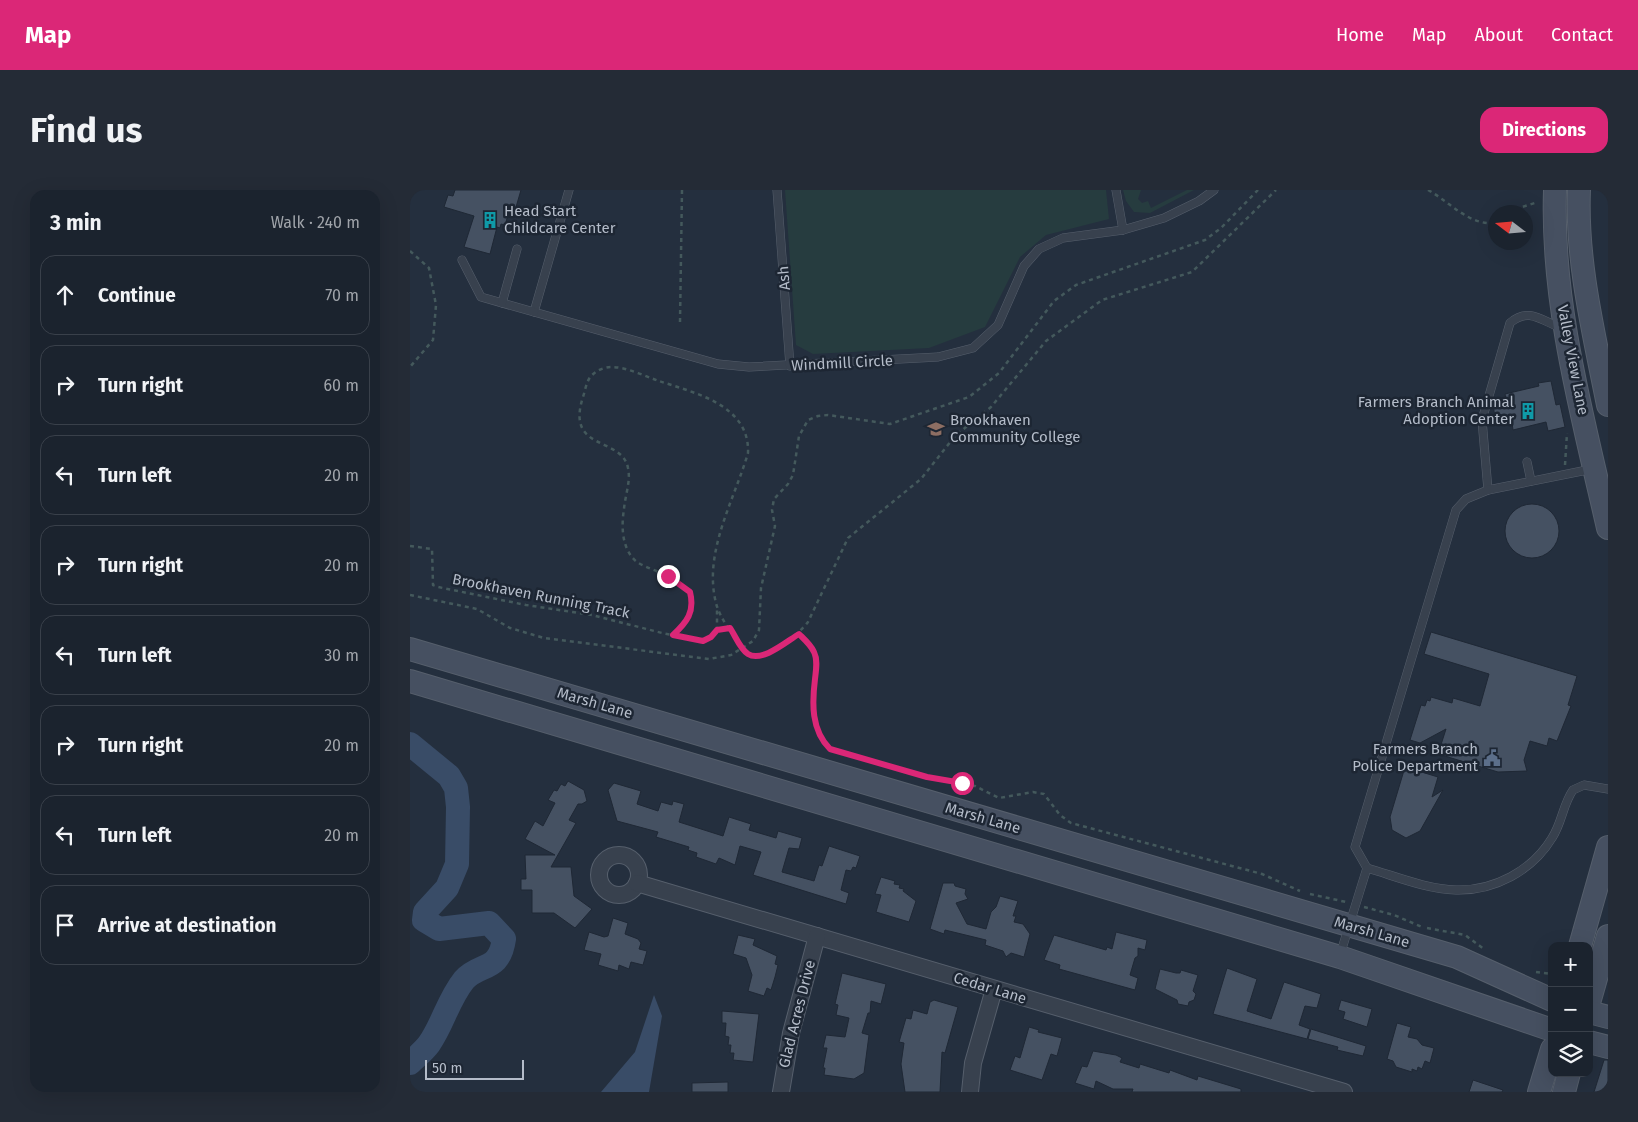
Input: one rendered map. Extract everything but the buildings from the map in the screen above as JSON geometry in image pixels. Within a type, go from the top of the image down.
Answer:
[{"type":"main road","name":"Valley View Lane","points":[[1579,190],[1583,266],[1588,307],[1608,405]]},
{"type":"main road","name":"Valley View Lane","points":[[1548,196],[1554,219],[1557,267],[1566,330],[1601,468],[1608,528]]},
{"type":"main road","name":"Marsh Lane","points":[[410,649],[1352,915],[1458,957],[1548,998]]},
{"type":"main road","name":"Marsh Lane","points":[[410,681],[1340,957],[1548,1029]]},
{"type":"main road","points":[[1581,942],[1608,847]]},
{"type":"main road","points":[[1593,989],[1608,936]]},
{"type":"main road","points":[[1593,1013],[1608,1017]]},
{"type":"main road","points":[[1593,1043],[1608,1047]]},
{"type":"main road","points":[[1539,1092],[1548,1062]]},
{"type":"main road","points":[[1564,1092],[1568,1077]]},
{"type":"street","name":"Cedar Lane","points":[[637,883],[1344,1092]]},
{"type":"street","name":"Glad Acres Drive","points":[[781,1092],[791,1032],[817,936]]},
{"type":"street","points":[[970,1092],[973,1063],[994,989]]},
{"type":"lane","points":[[534,312],[569,190]]},
{"type":"lane","name":"Ash","points":[[777,190],[790,366]]},
{"type":"lane","points":[[1116,190],[1123,230]]},
{"type":"lane","name":"Windmill Circle","points":[[462,260],[481,297],[718,364],[749,367],[790,366],[938,357],[973,348],[998,325],[1024,266],[1039,249],[1062,238],[1123,230],[1164,218],[1198,202],[1214,190]]},
{"type":"lane","points":[[502,303],[517,249]]},
{"type":"lane","points":[[1488,490],[1483,412],[1510,323],[1518,316],[1530,314],[1566,330]]},
{"type":"lane","points":[[1527,462],[1531,481]]},
{"type":"lane","points":[[1601,468],[1488,490],[1466,499],[1456,510],[1355,847],[1367,868],[1454,890],[1474,890],[1500,883],[1524,870],[1539,856],[1552,838],[1573,790],[1584,785],[1608,789]]},
{"type":"lane","points":[[1340,957],[1367,868]]},
{"type":"path","points":[[680,322],[682,190]]},
{"type":"path","points":[[410,595],[477,609],[510,628],[544,638],[709,658],[731,655],[753,641],[759,630],[761,588],[775,526],[772,510],[774,499],[788,484],[792,475],[799,436],[808,420],[828,415],[890,424],[969,397],[999,373],[1054,301],[1064,293],[1076,285],[1205,240],[1221,228],[1258,190]]},
{"type":"path","points":[[716,604],[743,648],[751,656],[766,654],[799,634],[808,622],[848,538],[921,479],[955,436],[991,407],[1046,341],[1102,300],[1192,272],[1276,190]]},
{"type":"path","points":[[1428,190],[1471,219],[1488,222]]},
{"type":"path","points":[[1528,205],[1548,196]]},
{"type":"path","points":[[410,252],[429,268],[436,305],[433,340],[410,366]]},
{"type":"path","points":[[673,635],[686,624],[690,615],[693,604],[690,592],[668,576],[637,562],[626,548],[623,533],[623,511],[628,466],[617,453],[584,433],[580,424],[579,410],[590,378],[597,371],[610,367],[626,370],[711,399],[732,413],[748,440],[748,453],[718,541],[712,575],[719,614],[717,630]]},
{"type":"path","name":"Brookhaven Running Track","points":[[410,546],[432,549],[433,584],[438,587],[526,605],[592,615],[703,641],[711,637],[717,630],[730,628]]},
{"type":"path","points":[[799,634],[815,653],[817,665],[813,706],[815,720],[824,742],[830,749],[927,777],[975,786],[1000,798],[1033,792],[1044,794],[1050,798],[1060,815],[1071,823],[1262,874],[1352,915],[1394,915],[1421,927],[1465,935],[1491,955]]},
{"type":"path","points":[[1532,972],[1548,974]]},
{"type":"green space","points":[[785,190],[1106,190],[1109,219],[1046,235],[1020,257],[985,327],[929,348],[813,354],[796,345]]},
{"type":"green space","points":[[1123,190],[1141,190],[1138,199],[1142,203],[1148,201],[1151,208],[1187,190],[1194,190],[1150,213],[1134,212],[1126,201]]},
{"type":"water","points":[[654,995],[662,1016],[649,1092],[601,1092],[635,1052]]},
{"type":"waterway","points":[[410,744],[449,776],[456,788],[458,807],[457,864],[447,888],[425,912],[424,920],[439,929],[489,923],[504,939],[502,950],[498,957],[488,966],[470,974],[464,980],[429,1044],[410,1063]]},
{"type":"place","name":"Head Start Childcare Center","points":[[490,220]]},
{"type":"place","name":"Farmers Branch Animal Adoption Center","points":[[1528,411]]},
{"type":"place","name":"Brookhaven Community College","points":[[936,429]]},
{"type":"place","name":"Farmers Branch Police Department","points":[[1492,758]]},
{"type":"route","points":[[668,576],[690,592],[693,604],[686,624],[673,635],[703,641],[711,637],[717,630],[730,628],[746,653],[751,656],[758,656],[766,654],[799,634],[815,653],[817,665],[813,706],[815,720],[818,732],[830,749],[927,777],[962,783]]}]
